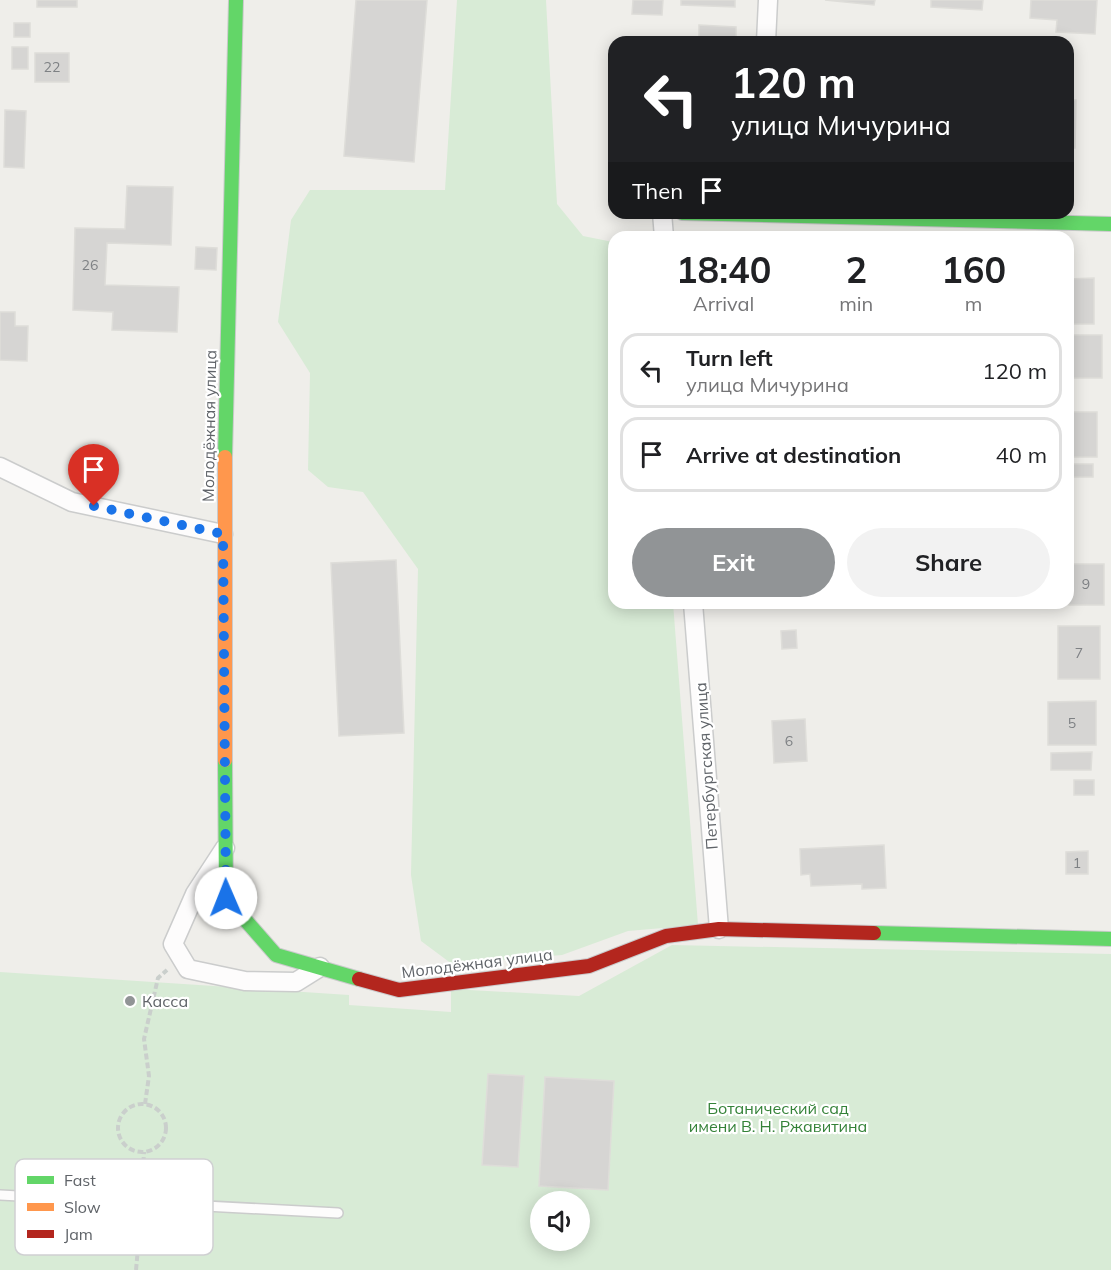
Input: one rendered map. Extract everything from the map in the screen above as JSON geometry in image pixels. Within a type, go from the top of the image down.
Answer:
[{"type":"street","name":"Молодёжная улица","points":[[236,0],[223,534],[226,898],[276,955],[399,990],[589,966],[666,936],[718,929],[1111,939]]},
{"type":"street","points":[[766,36],[768,0]]},
{"type":"street","points":[[934,219],[1111,224]]},
{"type":"street","points":[[0,467],[72,502],[223,534]]},
{"type":"street","name":"Петербургская улица","points":[[693,609],[718,929]]},
{"type":"street","points":[[225,848],[195,894],[172,944],[188,969],[245,981],[296,982],[320,968]]},
{"type":"lane","points":[[0,1195],[15,1196]]},
{"type":"lane","points":[[213,1205],[338,1213]]},
{"type":"path","points":[[145,1104],[149,1076],[144,1039],[158,978],[181,958]]},
{"type":"path","points":[[145,1104],[161,1114],[165,1132],[155,1148],[144,1152],[135,1151],[124,1145],[119,1135],[118,1123],[123,1112],[133,1106],[145,1104]]},
{"type":"path","points":[[144,1152],[144,1159]]},
{"type":"path","points":[[136,1270],[137,1255]]},
{"type":"green space","points":[[457,0],[546,0],[557,204],[583,236],[608,241],[608,609],[673,609],[698,925],[628,931],[562,955],[452,964],[421,941],[411,875],[418,569],[363,492],[328,487],[308,470],[310,373],[278,322],[291,220],[310,190],[445,190]]},
{"type":"green space","name":"Ботанический сад имени В. Н. Ржавитина","points":[[672,945],[1111,954],[1111,1270],[0,1270],[0,972],[349,995],[349,1005],[451,1012],[451,989],[579,996]]},
{"type":"building","points":[[37,0],[77,0],[77,7],[37,7]]},
{"type":"building","points":[[356,0],[427,0],[414,162],[344,156]]},
{"type":"building","points":[[633,0],[663,0],[662,15],[632,14]]},
{"type":"building","points":[[681,0],[735,0],[735,7],[681,5]]},
{"type":"building","points":[[825,0],[875,0],[874,5]]},
{"type":"building","points":[[931,0],[983,0],[982,10],[931,7]]},
{"type":"building","points":[[1031,0],[1097,0],[1095,34],[1056,32],[1057,20],[1030,18]]},
{"type":"building","points":[[14,23],[30,23],[30,37],[14,37]]},
{"type":"building","points":[[699,25],[736,27],[736,36],[699,36]]},
{"type":"building","points":[[12,47],[28,47],[28,69],[12,69]]},
{"type":"building","points":[[35,53],[69,53],[69,82],[35,82]]},
{"type":"building","points":[[1074,100],[1076,100],[1075,148]]},
{"type":"building","points":[[5,110],[26,111],[24,168],[4,167]]},
{"type":"building","points":[[127,186],[173,187],[171,245],[107,243],[105,285],[179,287],[177,332],[112,330],[113,312],[73,310],[75,228],[125,229]]},
{"type":"building","points":[[196,247],[217,248],[216,270],[195,269]]},
{"type":"building","points":[[1094,278],[1094,324],[1074,324],[1074,279]]},
{"type":"building","points":[[0,312],[15,312],[15,326],[28,326],[27,361],[0,360]]},
{"type":"building","points":[[1074,335],[1102,335],[1102,378],[1074,378]]},
{"type":"building","points":[[1074,412],[1097,412],[1097,457],[1074,457]]},
{"type":"building","points":[[1074,464],[1093,464],[1093,477],[1074,477]]},
{"type":"building","points":[[396,560],[404,733],[339,736],[331,563]]},
{"type":"building","points":[[1074,564],[1104,564],[1104,605],[1074,605]]},
{"type":"building","points":[[1058,626],[1100,626],[1100,679],[1058,679]]},
{"type":"building","points":[[796,630],[797,648],[782,649],[781,631]]},
{"type":"building","points":[[1096,701],[1096,745],[1048,745],[1048,702]]},
{"type":"building","points":[[805,719],[807,761],[774,763],[772,721]]},
{"type":"building","points":[[1092,752],[1091,770],[1051,770],[1051,753]]},
{"type":"building","points":[[1074,780],[1094,780],[1094,795],[1074,795]]},
{"type":"building","points":[[884,845],[886,888],[862,889],[862,884],[811,886],[810,874],[801,875],[800,849]]},
{"type":"building","points":[[1088,851],[1088,874],[1066,874],[1066,852]]},
{"type":"building","points":[[488,1074],[524,1076],[518,1167],[482,1165]]},
{"type":"building","points":[[545,1077],[614,1081],[608,1190],[539,1186]]},
{"type":"traffic: fast","points":[[225,457],[236,0]]},
{"type":"traffic: fast","points":[[916,219],[1111,224]]},
{"type":"traffic: fast","points":[[225,760],[226,898],[276,955],[359,979]]},
{"type":"traffic: fast","points":[[874,933],[1111,939]]},
{"type":"traffic: slow","points":[[225,457],[225,760]]},
{"type":"traffic: jam","points":[[359,979],[399,990],[589,966],[666,936],[719,929],[874,933]]},
{"type":"place","name":"Касса","points":[[130,1001]]},
{"type":"route","points":[[94,506],[223,534],[226,898]]}]
